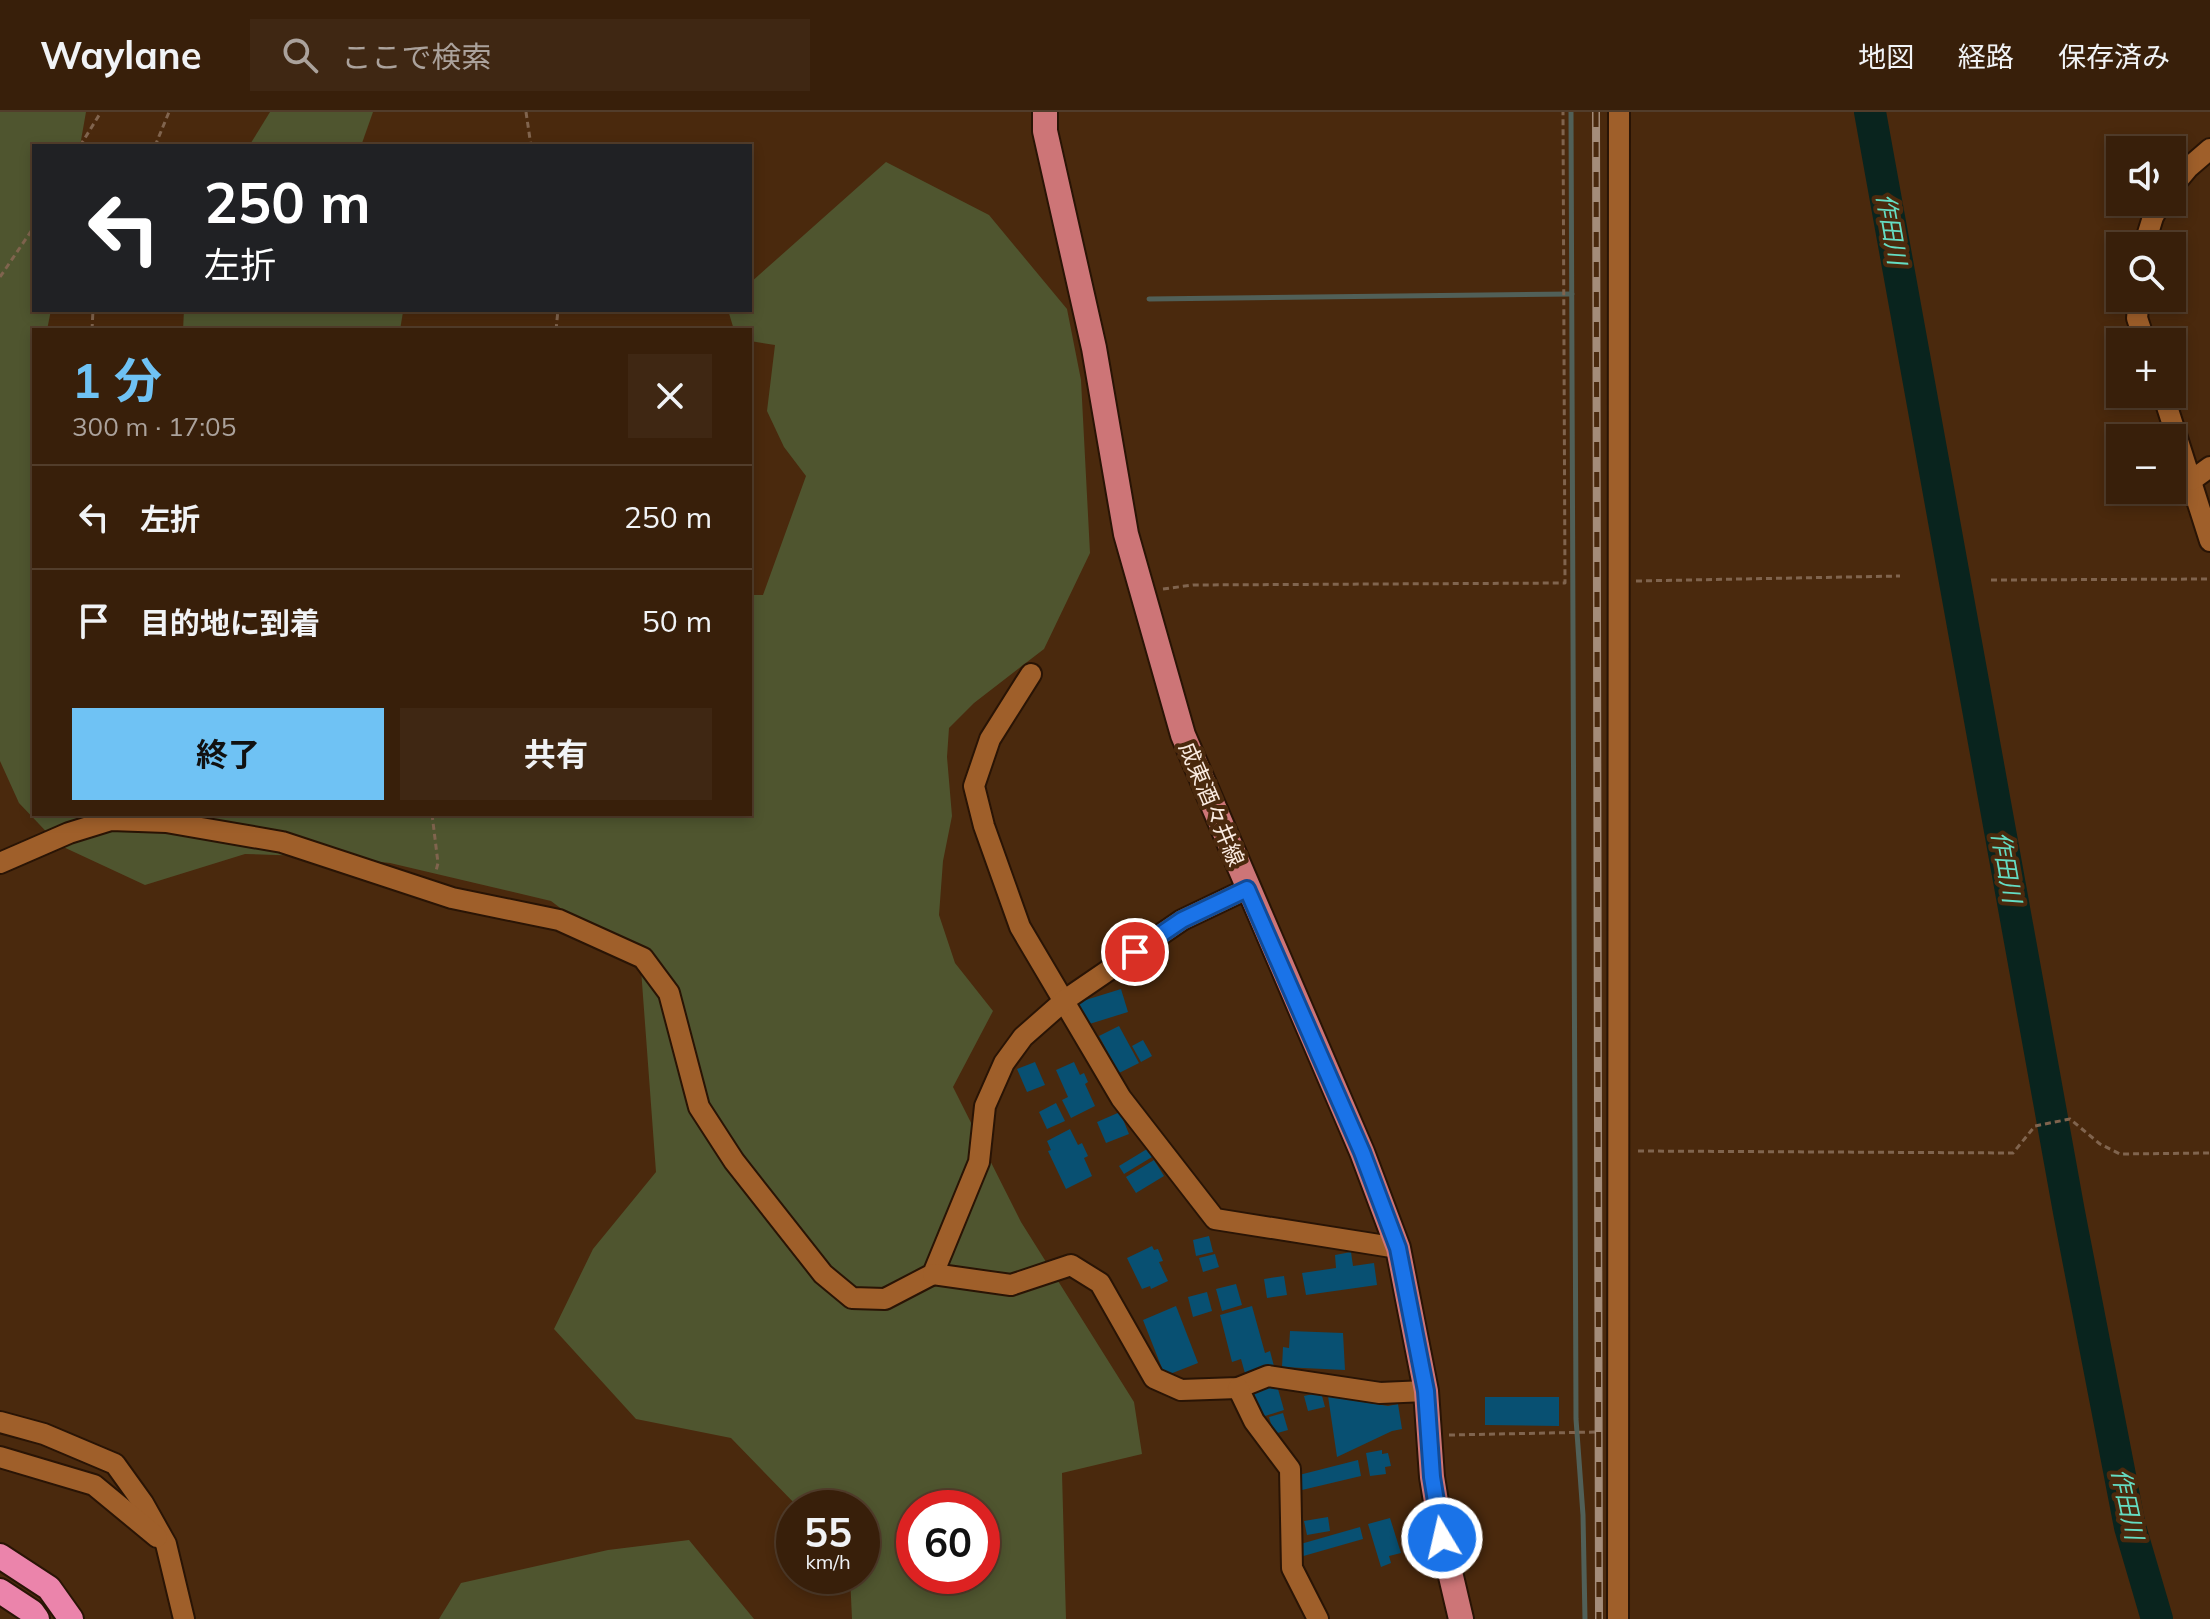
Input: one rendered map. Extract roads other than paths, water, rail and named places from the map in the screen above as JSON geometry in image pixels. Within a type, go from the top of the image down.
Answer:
[{"type":"highway","points":[[0,1556],[49,1588],[71,1619]]},
{"type":"highway","points":[[0,1591],[32,1612],[37,1619]]},
{"type":"main road","name":"成東酒々井線","points":[[1045,112],[1045,131],[1094,348],[1126,534],[1183,735],[1362,1152],[1398,1248],[1426,1391],[1432,1477],[1442,1538],[1461,1619]]},
{"type":"street","points":[[1618,1619],[1619,112]]},
{"type":"street","points":[[2186,170],[2210,149]]},
{"type":"street","points":[[2168,408],[2210,541]]},
{"type":"street","points":[[2192,480],[2210,467]]},
{"type":"street","points":[[1031,674],[990,739],[974,786],[984,826],[1020,927],[1121,1098],[1215,1219],[1398,1248]]},
{"type":"street","points":[[0,863],[69,833],[111,820],[166,822],[282,842],[452,898],[559,920],[643,958],[669,993],[699,1107],[734,1161],[823,1274],[852,1298],[885,1299],[933,1274],[1011,1285],[1071,1265],[1100,1283],[1154,1378],[1181,1390],[1238,1388],[1268,1376],[1380,1393],[1426,1391]]},
{"type":"street","points":[[933,1274],[979,1162],[985,1106],[1004,1063],[1023,1037],[1065,1000],[1182,920],[1247,889]]},
{"type":"street","points":[[1238,1388],[1254,1421],[1290,1469],[1292,1568],[1318,1619]]},
{"type":"street","points":[[0,1422],[44,1434],[115,1464],[143,1503],[166,1544],[184,1619]]},
{"type":"street","points":[[0,1457],[94,1485],[166,1544]]},
{"type":"waterway","points":[[1571,112],[1576,1419],[1583,1515],[1585,1619]]},
{"type":"waterway","name":"作田川","points":[[1870,112],[2069,1212],[2130,1527],[2157,1619]]},
{"type":"waterway","points":[[1149,299],[1572,294]]},
{"type":"railway","points":[[1596,112],[1599,1619]]}]
